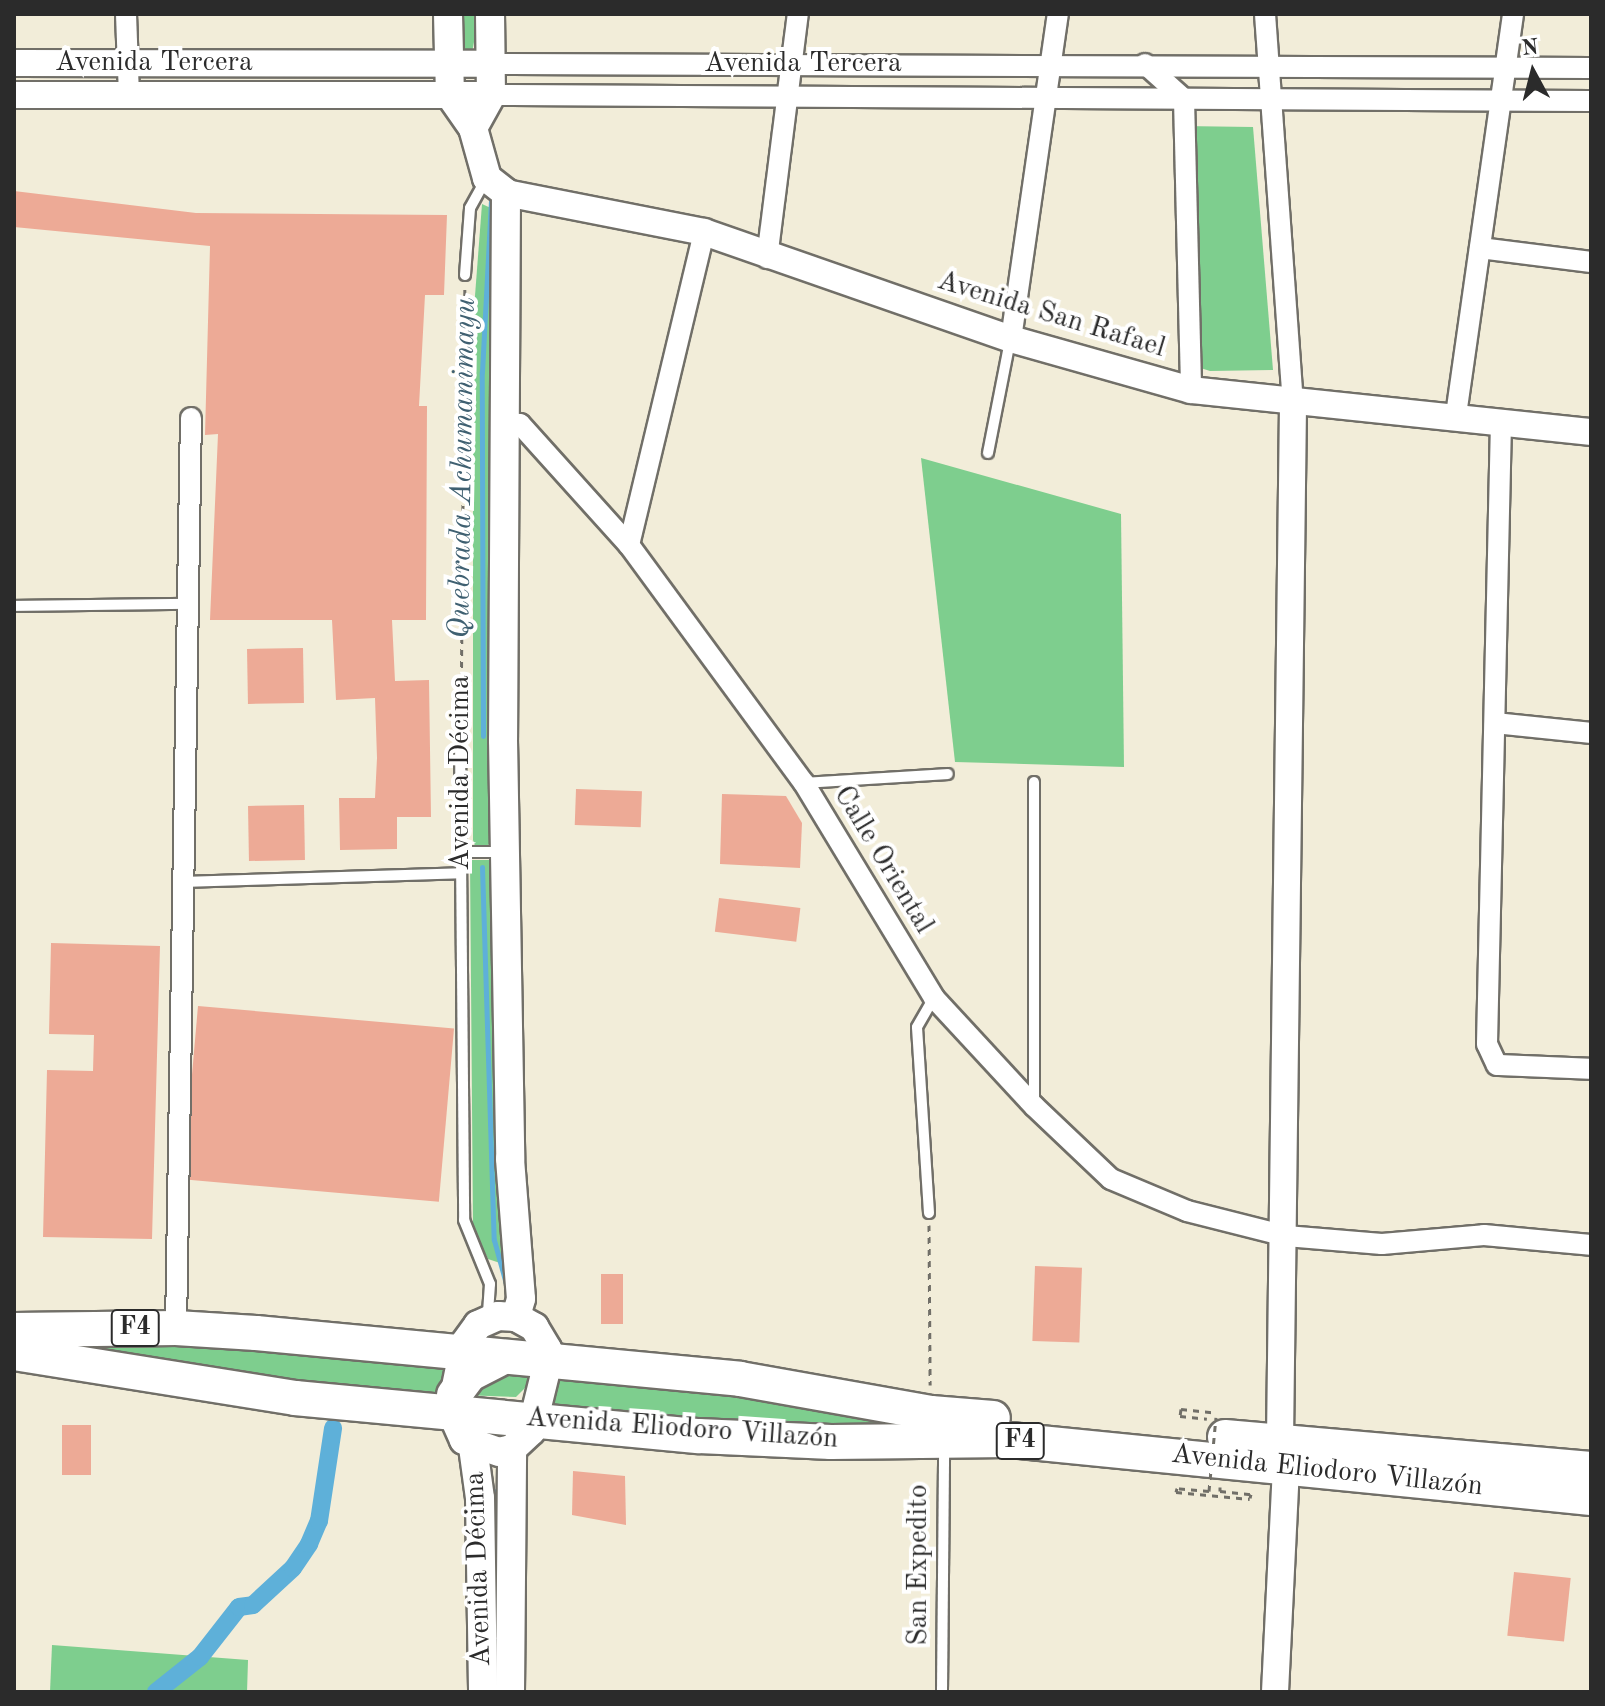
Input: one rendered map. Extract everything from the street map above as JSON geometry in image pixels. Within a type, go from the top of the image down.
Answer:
[{"type":"highway","name":"Avenida Eliodoro Villazón","points":[[14,1330],[176,1328],[502,1358],[546,1370],[740,1379],[937,1425],[1283,1453],[1591,1469]]},
{"type":"highway","name":"Avenida Eliodoro Villazón","points":[[14,1353],[115,1365],[253,1392],[453,1403],[495,1415],[752,1440],[937,1425]]},
{"type":"highway","points":[[453,1403],[470,1374],[502,1358]]},
{"type":"highway","points":[[495,1415],[531,1398],[546,1370]]},
{"type":"highway","name":"Avenida Eliodoro Villazón","points":[[1283,1453],[1591,1498]]},
{"type":"main road","points":[[448,14],[450,95]]},
{"type":"main road","points":[[473,128],[491,95],[490,14]]},
{"type":"main road","name":"Avenida Décima","points":[[450,95],[473,128],[496,185],[502,423],[510,1159],[521,1299],[516,1317]]},
{"type":"main road","points":[[516,1317],[542,1337],[546,1370],[536,1419],[523,1441],[512,1449],[499,1452],[473,1447],[457,1432],[453,1403],[462,1354],[470,1333],[488,1320],[516,1317]]},
{"type":"main road","name":"Avenida Décima","points":[[473,1447],[480,1498],[483,1692]]},
{"type":"main road","name":"Avenida Décima","points":[[510,1692],[512,1449]]},
{"type":"street","points":[[126,14],[129,95]]},
{"type":"street","points":[[767,258],[788,96],[788,63],[798,14]]},
{"type":"street","points":[[1011,339],[1058,14]]},
{"type":"street","points":[[1265,14],[1293,401],[1283,1453],[1275,1692]]},
{"type":"street","points":[[1456,415],[1513,14]]},
{"type":"street","name":"Avenida Tercera","points":[[14,63],[1145,64],[1591,68]]},
{"type":"street","points":[[1145,64],[1184,99],[1191,390]]},
{"type":"street","name":"Avenida Tercera","points":[[14,95],[1591,101]]},
{"type":"street","name":"Avenida San Rafael","points":[[496,185],[704,232],[767,258],[1011,339],[1191,390],[1456,415],[1591,432]]},
{"type":"street","points":[[629,545],[704,232]]},
{"type":"street","points":[[1480,248],[1591,262]]},
{"type":"street","points":[[176,1328],[191,418]]},
{"type":"street","points":[[1501,422],[1487,1044],[1497,1065],[1591,1069]]},
{"type":"street","name":"Calle Oriental","points":[[502,423],[520,424],[629,545],[804,783],[934,998],[1034,1106],[1111,1179],[1187,1211],[1286,1236],[1382,1244],[1484,1235],[1591,1245]]},
{"type":"street","points":[[1495,723],[1591,733]]},
{"type":"lane","points":[[465,275],[470,208],[496,185]]},
{"type":"lane","points":[[988,453],[1011,339]]},
{"type":"lane","points":[[14,606],[186,604]]},
{"type":"lane","name":"Avenida Décima","points":[[460,740],[464,1220],[490,1284],[488,1320]]},
{"type":"lane","points":[[804,783],[948,774]]},
{"type":"lane","points":[[1034,782],[1034,1106]]},
{"type":"lane","points":[[460,852],[505,852]]},
{"type":"lane","points":[[182,882],[461,873]]},
{"type":"lane","points":[[929,1213],[917,1027],[934,998]]},
{"type":"lane","name":"San Expedito","points":[[937,1425],[942,1692]]},
{"type":"path","name":"Avenida Décima","points":[[460,740],[465,275]]},
{"type":"path","points":[[929,1213],[937,1425]]},
{"type":"path","points":[[1181,1409],[1180,1416],[1207,1418]]},
{"type":"path","points":[[1216,1417],[1209,1491],[1177,1488],[1176,1492],[1250,1499],[1251,1494],[1220,1491]]},
{"type":"green space","points":[[460,14],[479,14],[472,53],[461,48]]},
{"type":"green space","points":[[1182,126],[1253,127],[1273,370],[1210,371],[1188,364]]},
{"type":"green space","points":[[482,204],[493,209],[491,843],[475,846],[473,322]]},
{"type":"green space","points":[[921,458],[1121,514],[1124,767],[955,762]]},
{"type":"green space","points":[[470,860],[494,860],[496,1166],[503,1264],[488,1259],[473,1228]]},
{"type":"green space","points":[[118,1339],[450,1362],[442,1395],[345,1392],[14,1341]]},
{"type":"green space","points":[[497,1373],[537,1376],[516,1397],[462,1395]]},
{"type":"green space","points":[[558,1378],[640,1381],[1018,1430],[879,1431],[550,1412]]},
{"type":"green space","points":[[52,1645],[248,1660],[247,1692],[50,1692]]},
{"type":"building","points":[[14,191],[196,213],[447,215],[444,295],[425,295],[419,406],[427,406],[426,620],[392,620],[395,681],[429,680],[431,817],[397,817],[397,849],[340,850],[339,798],[375,798],[375,698],[336,700],[332,620],[210,620],[218,434],[205,435],[210,246],[14,227]]},
{"type":"building","points":[[303,648],[304,703],[248,704],[247,649]]},
{"type":"building","points":[[576,789],[642,791],[641,827],[575,825]]},
{"type":"building","points":[[722,794],[786,796],[802,823],[800,868],[720,864]]},
{"type":"building","points":[[304,805],[305,860],[249,861],[248,806]]},
{"type":"building","points":[[719,898],[800,908],[796,942],[715,932]]},
{"type":"building","points":[[51,943],[160,946],[152,1239],[43,1237],[47,1070],[93,1071],[94,1035],[49,1034]]},
{"type":"building","points":[[198,1006],[454,1028],[439,1202],[183,1179]]},
{"type":"building","points":[[1035,1266],[1082,1268],[1079,1343],[1032,1341]]},
{"type":"building","points":[[601,1274],[623,1274],[623,1324],[601,1324]]},
{"type":"building","points":[[62,1425],[91,1425],[91,1475],[62,1475]]},
{"type":"building","points":[[573,1471],[625,1476],[626,1525],[572,1515]]},
{"type":"building","points":[[1514,1572],[1571,1578],[1564,1642],[1507,1636]]},
{"type":"waterway","name":"Quebrada Achumanimayu","points":[[483,736],[482,372],[491,201]]},
{"type":"waterway","name":"Quebrada Achumanimayu","points":[[482,867],[494,1240],[506,1284]]},
{"type":"waterway","points":[[156,1692],[200,1657],[239,1607],[253,1605],[293,1568],[319,1521],[333,1428]]},
{"type":"waterway","name":"Quebrada Achumanimayu","points":[[494,1491],[497,1602]]}]
